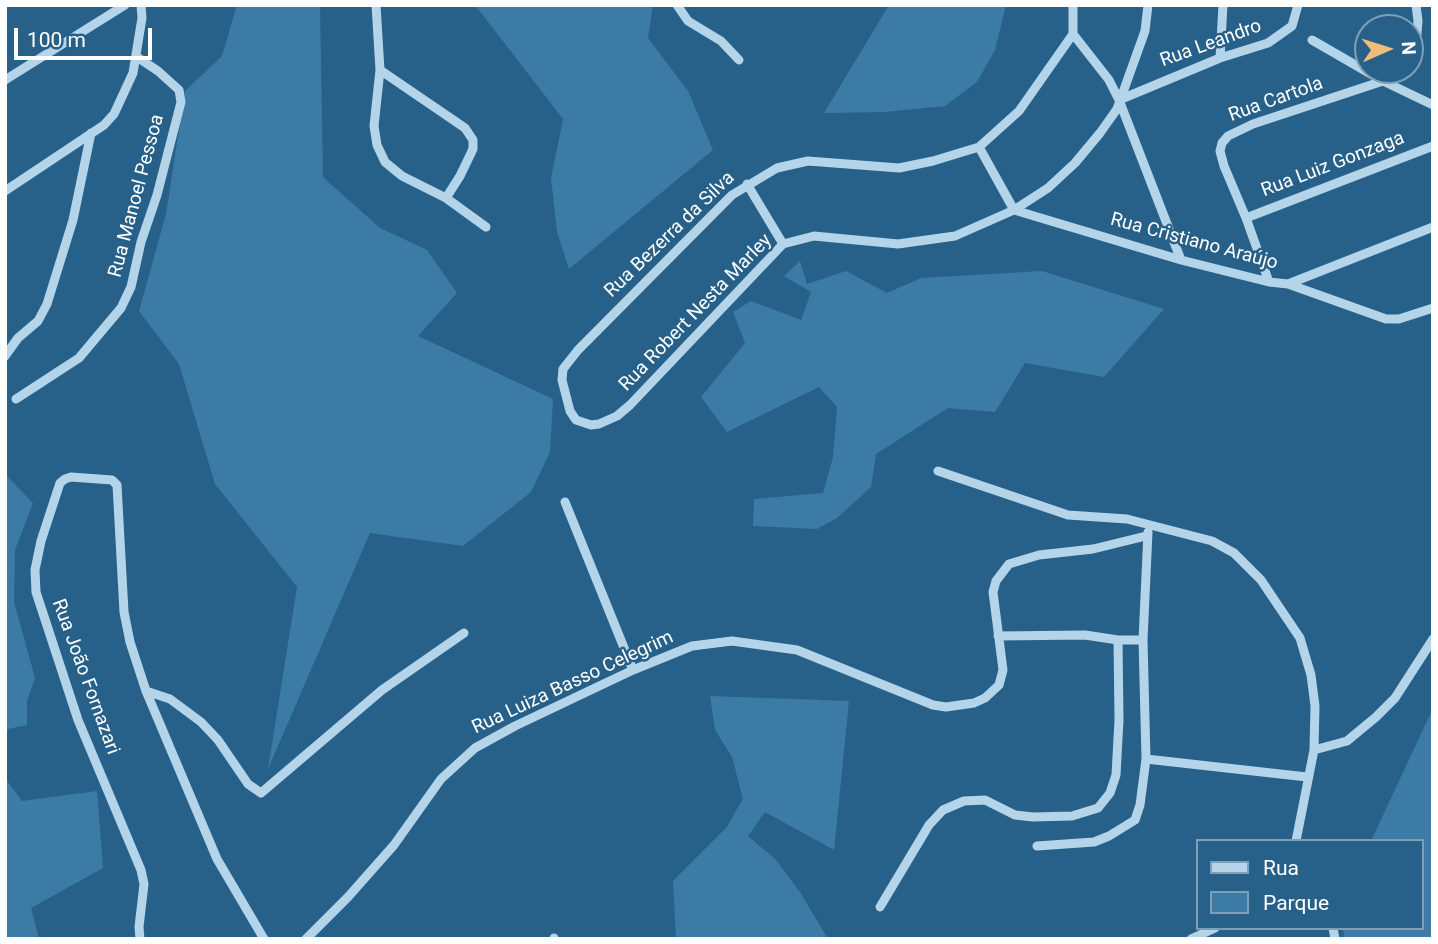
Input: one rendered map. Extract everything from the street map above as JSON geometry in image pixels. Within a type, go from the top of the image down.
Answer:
[{"type":"street","points":[[5,80],[125,5]]},
{"type":"street","points":[[5,191],[104,125],[114,114],[133,73],[137,57],[141,5]]},
{"type":"street","points":[[376,5],[380,70],[374,126],[377,145],[385,162],[402,176],[446,198],[486,227]]},
{"type":"street","points":[[677,5],[688,21],[721,41],[739,60]]},
{"type":"street","points":[[1073,5],[1073,34],[1109,80],[1119,100],[1181,260]]},
{"type":"street","name":"Rua Robert Nesta Marley","points":[[570,411],[576,420],[591,425],[617,416],[783,244],[814,236],[898,244],[955,236],[1014,210],[1048,188],[1075,163],[1117,108],[1142,41],[1148,5]]},
{"type":"street","points":[[1220,58],[1223,5]]},
{"type":"street","name":"Rua Leandro","points":[[1119,100],[1220,58],[1268,43],[1292,26],[1298,5]]},
{"type":"street","name":"Rua Bezerra da Silva","points":[[570,411],[562,380],[563,369],[578,350],[732,195],[777,168],[808,161],[899,168],[979,147],[1019,111],[1073,34]]},
{"type":"street","points":[[1312,40],[1354,63]]},
{"type":"street","name":"Rua Manoel Pessoa","points":[[16,399],[79,359],[121,307],[131,287],[181,102],[179,90],[137,57]]},
{"type":"street","points":[[380,70],[465,128],[473,140],[473,149],[446,198]]},
{"type":"street","name":"Rua Cartola","points":[[1269,282],[1222,160],[1222,143],[1228,136],[1253,124],[1372,84]]},
{"type":"street","points":[[1392,84],[1433,105]]},
{"type":"street","points":[[5,356],[18,338],[38,321],[47,304],[74,220],[92,133]]},
{"type":"street","name":"Rua Luiz Gonzaga","points":[[1246,218],[1433,146]]},
{"type":"street","points":[[979,147],[1014,210]]},
{"type":"street","points":[[747,184],[783,244]]},
{"type":"street","name":"Rua Cristiano Araújo","points":[[1014,210],[1181,260],[1269,282],[1288,284],[1386,318],[1399,319],[1433,308]]},
{"type":"street","points":[[1288,284],[1433,227]]},
{"type":"street","points":[[938,471],[1068,515],[1127,519],[1212,541],[1234,553],[1261,580],[1300,638],[1311,675],[1315,706],[1314,750],[1296,839]]},
{"type":"street","name":"Rua João Fornazari","points":[[140,939],[144,884],[141,870],[78,720],[36,592],[34,570],[41,541],[60,482],[71,477],[112,480],[117,485],[124,612],[130,642],[146,691],[216,859],[264,939]]},
{"type":"street","points":[[565,502],[633,670]]},
{"type":"street","points":[[1037,846],[1094,842],[1116,833],[1135,820],[1140,805],[1146,759],[1143,640],[1146,536],[1150,526]]},
{"type":"street","points":[[1143,640],[1066,635],[998,636],[993,592],[996,581],[1009,564],[1039,555],[1093,549],[1146,536]]},
{"type":"street","points":[[146,691],[170,699],[201,722],[218,740],[247,784],[258,793],[264,792],[382,690],[464,633]]},
{"type":"street","name":"Rua Luiza Basso Celegrim","points":[[306,939],[394,845],[441,779],[461,759],[515,726],[633,670],[692,646],[732,640],[753,642],[797,650],[823,659],[933,705],[962,706],[985,698],[999,685],[1003,658],[998,636]]},
{"type":"street","points":[[1314,750],[1347,741],[1376,717],[1395,698],[1433,639]]},
{"type":"street","points":[[880,908],[929,825],[943,810],[964,801],[985,800],[1015,815],[1033,817],[1072,816],[1098,808],[1110,793],[1116,775],[1119,720],[1118,640]]},
{"type":"street","points":[[1146,759],[1307,777]]},
{"type":"street","points":[[1191,939],[1211,930]]},
{"type":"green space","points":[[237,5],[320,5],[323,177],[380,228],[427,250],[457,293],[418,336],[553,399],[550,452],[531,492],[463,546],[370,533],[268,769],[297,587],[215,484],[179,364],[139,311],[166,214],[185,91],[222,56]]},
{"type":"green space","points":[[475,5],[653,5],[648,38],[688,91],[713,150],[569,269],[557,232],[551,178],[563,119]]},
{"type":"green space","points":[[889,5],[1006,5],[995,50],[977,82],[945,106],[885,112],[824,113]]},
{"type":"green space","points":[[800,261],[807,284],[846,271],[887,293],[921,278],[1042,271],[1164,309],[1104,377],[1025,363],[995,412],[948,408],[876,454],[871,487],[837,518],[817,529],[753,526],[754,499],[823,493],[833,457],[837,407],[819,387],[727,432],[701,397],[745,343],[733,312],[751,301],[801,320],[811,292],[784,276]]},
{"type":"green space","points":[[5,474],[33,503],[15,550],[14,602],[35,678],[27,701],[27,725],[8,729],[5,734]]},
{"type":"green space","points":[[710,696],[849,701],[834,850],[765,812],[748,836],[776,860],[800,892],[828,939],[676,939],[673,881],[726,828],[743,799],[732,757],[715,730]]},
{"type":"green space","points":[[1433,708],[1433,935],[1427,939],[1344,939],[1343,930],[1424,930],[1424,839],[1372,839]]},
{"type":"green space","points":[[5,778],[22,801],[97,791],[103,868],[31,908],[39,939],[5,939]]}]
